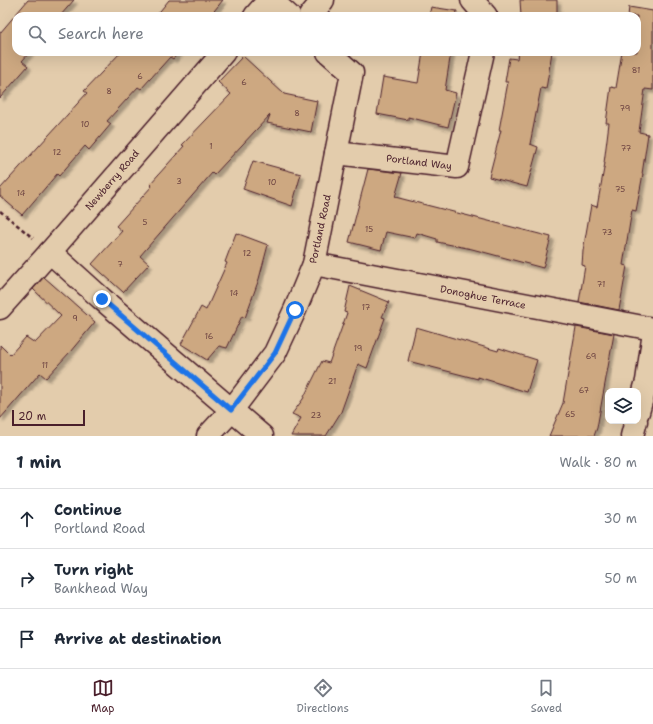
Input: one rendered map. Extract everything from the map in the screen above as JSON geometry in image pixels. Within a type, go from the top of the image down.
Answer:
[{"type":"street","points":[[259,12],[270,0],[284,12]]},
{"type":"street","points":[[313,12],[323,0]]},
{"type":"street","points":[[472,0],[482,12]]},
{"type":"street","name":"Newberry Road","points":[[0,308],[221,56]]},
{"type":"street","name":"Portland Road","points":[[208,436],[231,410],[275,353],[314,264],[352,73],[333,56]]},
{"type":"street","name":"Portland Way","points":[[336,152],[456,167],[482,56]]},
{"type":"street","points":[[50,252],[262,436]]},
{"type":"street","name":"Donoghue Terrace","points":[[314,264],[653,329]]},
{"type":"street","points":[[641,402],[647,381],[653,339]]},
{"type":"street","points":[[632,436],[635,424]]},
{"type":"path","points":[[0,211],[50,252]]},
{"type":"building","points":[[28,0],[74,0],[64,12],[18,12]]},
{"type":"building","points":[[169,0],[223,0],[213,12],[159,12]]},
{"type":"building","points":[[520,0],[557,0],[557,12],[521,12]]},
{"type":"building","points":[[431,7],[457,11],[457,12],[430,12]]},
{"type":"building","points":[[629,7],[653,11],[653,90],[645,89],[639,132],[648,134],[643,174],[636,211],[632,210],[623,265],[627,266],[619,310],[579,302],[585,266],[582,265],[583,251],[591,205],[597,207],[605,163],[609,123],[606,123],[611,87],[616,88],[621,56],[641,56],[641,12],[628,12]]},
{"type":"building","points":[[12,19],[12,56],[26,56],[22,61],[28,66],[0,98],[0,33]]},
{"type":"building","points":[[117,56],[176,56],[173,59],[170,57],[141,89],[138,87],[107,121],[111,124],[89,150],[85,146],[59,176],[57,174],[22,215],[0,196],[0,189],[87,93],[84,91]]},
{"type":"building","points":[[243,56],[284,94],[317,101],[311,132],[267,123],[270,115],[214,175],[212,173],[140,256],[149,264],[123,292],[92,264],[122,231],[116,226],[152,186],[150,184],[184,146],[182,145],[231,94],[218,82]]},
{"type":"building","points":[[422,56],[450,56],[445,90],[456,93],[448,127],[408,117],[408,120],[377,114],[383,77],[418,83]]},
{"type":"building","points":[[517,56],[551,56],[546,89],[541,88],[530,144],[538,147],[527,187],[489,177],[501,130],[499,130],[508,82],[505,82],[509,58],[517,59]]},
{"type":"building","points":[[253,161],[301,174],[292,206],[243,189]]},
{"type":"building","points":[[368,169],[402,173],[395,197],[551,237],[543,268],[472,249],[437,242],[437,239],[417,233],[415,238],[386,232],[381,250],[349,242]]},
{"type":"building","points":[[236,233],[268,245],[259,279],[245,318],[242,316],[227,348],[219,346],[207,360],[181,344],[201,307],[206,310],[227,263],[225,262]]},
{"type":"building","points":[[44,277],[95,322],[46,378],[40,373],[0,419],[0,345],[10,355],[26,337],[35,343],[61,316],[33,289]]},
{"type":"building","points":[[350,286],[389,302],[382,317],[385,318],[367,368],[358,364],[341,412],[326,436],[291,436],[301,418],[292,414],[303,399],[322,361],[329,363],[347,313],[344,312]]},
{"type":"building","points":[[416,327],[498,351],[499,348],[537,360],[527,392],[478,377],[478,379],[408,361]]},
{"type":"building","points":[[576,327],[614,334],[597,428],[594,436],[549,436],[563,403]]},
{"type":"route","points":[[102,299],[231,410],[275,353],[295,310]]}]
